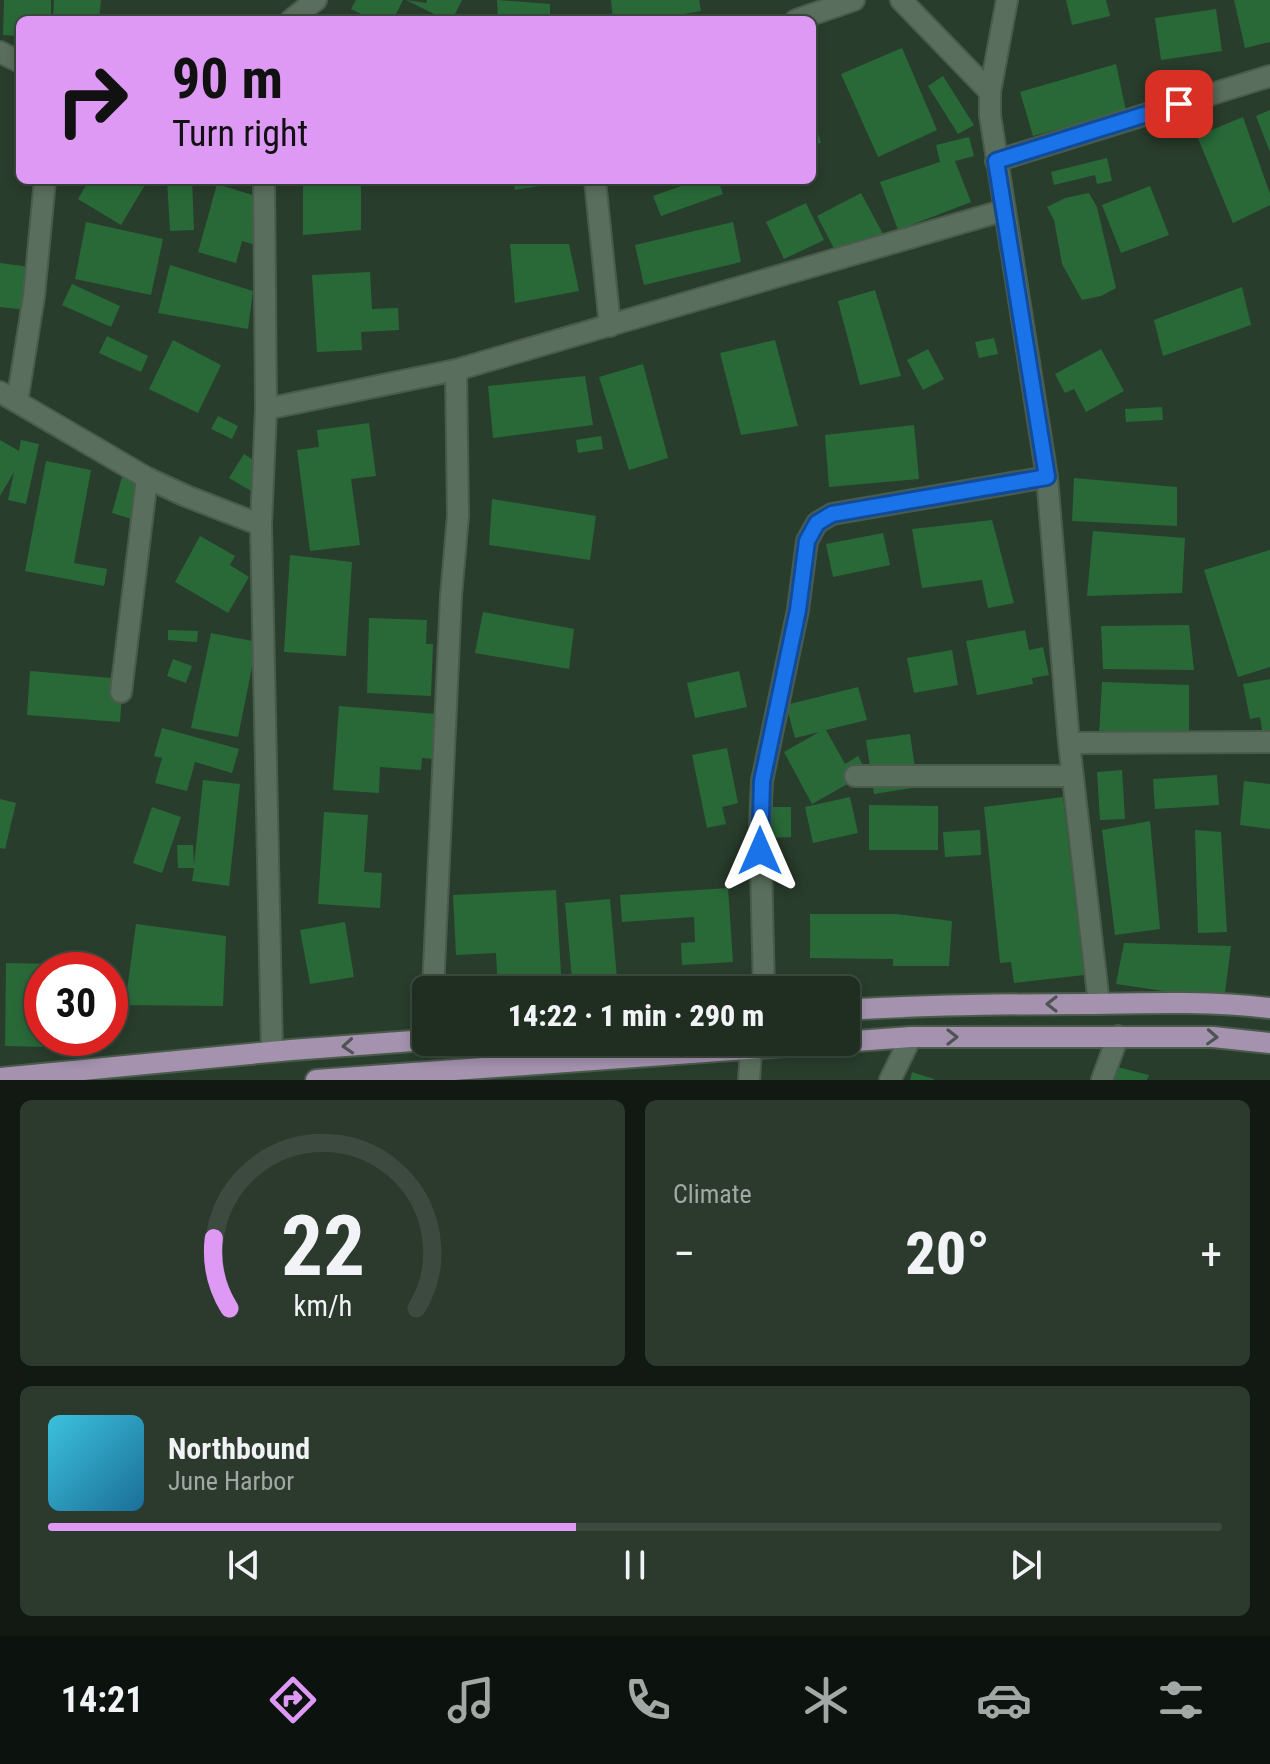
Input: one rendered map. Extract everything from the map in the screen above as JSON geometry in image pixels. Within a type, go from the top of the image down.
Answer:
[{"type":"main road","points":[[860,1009],[926,1005],[1229,1003],[1270,1008]]},
{"type":"main road","points":[[860,1041],[911,1037],[1118,1036],[1213,1037],[1270,1043]]},
{"type":"main road","points":[[0,1078],[272,1051],[412,1041]]},
{"type":"main road","points":[[316,1080],[653,1056]]},
{"type":"street","points":[[296,16],[316,0]]},
{"type":"street","points":[[808,16],[854,0]]},
{"type":"street","points":[[901,0],[990,92]]},
{"type":"street","points":[[1007,0],[990,92],[996,161],[1047,477],[1072,776],[1099,1004]]},
{"type":"street","points":[[996,161],[1270,76]]},
{"type":"street","points":[[45,184],[34,296],[9,397],[147,478],[261,525]]},
{"type":"street","points":[[264,184],[266,409],[261,525],[272,1051]]},
{"type":"street","points":[[595,184],[610,326]]},
{"type":"street","points":[[266,409],[456,370],[1005,210]]},
{"type":"street","points":[[434,976],[451,596],[458,516],[456,370]]},
{"type":"street","points":[[764,976],[762,781],[798,610],[807,541],[817,523],[832,514],[1047,477]]},
{"type":"street","points":[[121,692],[147,478]]},
{"type":"street","points":[[1069,743],[1270,742]]},
{"type":"street","points":[[855,776],[1072,776]]},
{"type":"street","points":[[1102,1080],[1118,1036]]},
{"type":"street","points":[[890,1080],[911,1037]]},
{"type":"street","points":[[749,1080],[751,1056]]},
{"type":"building","points":[[4,0],[51,0],[51,16],[16,16],[16,36],[3,35]]},
{"type":"building","points":[[54,0],[101,0],[99,16],[53,16]]},
{"type":"building","points":[[356,0],[403,0],[395,16],[365,16],[351,9]]},
{"type":"building","points":[[406,0],[426,3],[427,0],[462,0],[454,16],[438,16]]},
{"type":"building","points":[[497,0],[550,4],[550,16],[498,16]]},
{"type":"building","points":[[611,0],[699,0],[701,11],[673,16],[613,16]]},
{"type":"building","points":[[1066,0],[1106,0],[1110,16],[1072,25]]},
{"type":"building","points":[[1234,0],[1270,0],[1270,42],[1245,48]]},
{"type":"building","points":[[1216,9],[1222,51],[1161,60],[1155,18]]},
{"type":"building","points":[[902,48],[937,130],[878,157],[841,74]]},
{"type":"building","points":[[1116,64],[1126,111],[1033,136],[1020,92]]},
{"type":"building","points":[[943,76],[974,125],[958,134],[928,86]]},
{"type":"building","points":[[1270,110],[1270,152],[1256,116]]},
{"type":"building","points":[[1243,117],[1270,194],[1270,205],[1233,223],[1197,136]]},
{"type":"building","points":[[816,127],[821,143],[816,144]]},
{"type":"building","points":[[969,137],[974,156],[955,161],[971,202],[898,230],[880,182],[940,162],[936,145]]},
{"type":"building","points":[[1107,158],[1112,181],[1097,184],[1095,175],[1054,185],[1051,172]]},
{"type":"building","points":[[87,184],[146,184],[121,225],[78,199]]},
{"type":"building","points":[[167,184],[192,184],[194,230],[170,231]]},
{"type":"building","points":[[217,184],[269,200],[256,245],[242,241],[236,263],[198,252]]},
{"type":"building","points":[[303,184],[361,184],[361,230],[303,235]]},
{"type":"building","points":[[514,184],[552,184],[515,190]]},
{"type":"building","points":[[687,184],[719,184],[723,194],[661,216],[653,196]]},
{"type":"building","points":[[1150,186],[1169,235],[1121,253],[1102,205]]},
{"type":"building","points":[[861,193],[883,234],[839,258],[817,216]]},
{"type":"building","points":[[1089,193],[1097,207],[1116,288],[1101,296],[1082,300],[1062,264],[1054,220],[1047,207],[1065,198]]},
{"type":"building","points":[[806,203],[824,240],[784,259],[766,222]]},
{"type":"building","points":[[86,222],[163,239],[151,295],[75,279]]},
{"type":"building","points":[[733,222],[741,262],[644,285],[635,245]]},
{"type":"building","points":[[510,244],[569,244],[579,291],[515,303]]},
{"type":"building","points":[[0,263],[30,267],[26,310],[0,307]]},
{"type":"building","points":[[170,265],[253,291],[248,329],[158,313]]},
{"type":"building","points":[[370,272],[372,309],[398,308],[399,330],[361,332],[362,350],[317,352],[312,275]]},
{"type":"building","points":[[72,284],[120,306],[111,327],[62,305]]},
{"type":"building","points":[[1242,287],[1251,325],[1163,356],[1154,320]]},
{"type":"building","points":[[875,290],[901,376],[860,385],[838,301]]},
{"type":"building","points":[[107,336],[148,356],[141,372],[99,353]]},
{"type":"building","points":[[994,338],[998,354],[979,358],[975,342]]},
{"type":"building","points":[[173,340],[221,365],[198,413],[149,389]]},
{"type":"building","points":[[775,340],[798,426],[741,435],[720,353]]},
{"type":"building","points":[[928,349],[944,379],[923,390],[907,360]]},
{"type":"building","points":[[1101,349],[1124,391],[1086,412],[1074,389],[1065,393],[1055,374]]},
{"type":"building","points":[[643,364],[668,458],[629,470],[599,377]]},
{"type":"building","points":[[585,376],[593,425],[493,438],[488,386]]},
{"type":"building","points":[[1162,407],[1163,420],[1126,422],[1125,409]]},
{"type":"building","points":[[218,416],[238,426],[232,439],[211,429]]},
{"type":"building","points":[[369,423],[376,476],[351,479],[360,545],[310,551],[297,450],[319,447],[317,430]]},
{"type":"building","points":[[914,425],[919,479],[829,487],[825,435]]},
{"type":"building","points":[[601,436],[603,449],[578,453],[576,440]]},
{"type":"building","points":[[0,440],[19,451],[21,440],[39,444],[26,504],[8,500],[14,472],[0,496]]},
{"type":"building","points":[[244,454],[267,469],[253,492],[229,478]]},
{"type":"building","points":[[46,461],[91,470],[74,563],[107,569],[104,586],[25,571]]},
{"type":"building","points":[[122,477],[145,483],[135,520],[112,513]]},
{"type":"building","points":[[1074,478],[1177,487],[1177,526],[1072,521]]},
{"type":"building","points":[[492,499],[596,516],[590,560],[489,545]]},
{"type":"building","points":[[992,520],[1014,603],[988,608],[982,580],[922,588],[912,529]]},
{"type":"building","points":[[1093,531],[1185,538],[1182,593],[1087,596]]},
{"type":"building","points":[[883,533],[890,565],[833,577],[826,544]]},
{"type":"building","points":[[200,536],[235,556],[230,565],[249,577],[228,613],[175,582]]},
{"type":"building","points":[[1270,550],[1270,667],[1238,677],[1204,570]]},
{"type":"building","points":[[290,555],[352,562],[346,656],[284,652]]},
{"type":"building","points":[[483,612],[574,629],[569,669],[475,653]]},
{"type":"building","points":[[369,618],[427,620],[426,644],[433,644],[431,696],[367,693]]},
{"type":"building","points":[[1189,625],[1194,670],[1103,669],[1101,626]]},
{"type":"building","points":[[168,630],[198,631],[197,642],[168,640]]},
{"type":"building","points":[[1025,630],[1029,650],[1043,647],[1049,675],[1032,678],[1033,684],[977,695],[966,641]]},
{"type":"building","points":[[211,633],[257,642],[238,737],[191,728]]},
{"type":"building","points":[[952,650],[958,685],[914,693],[907,658]]},
{"type":"building","points":[[173,659],[192,666],[186,683],[167,676]]},
{"type":"building","points":[[30,671],[123,679],[120,722],[27,715]]},
{"type":"building","points":[[739,671],[747,707],[695,718],[687,683]]},
{"type":"building","points":[[1270,679],[1270,740],[1264,741],[1260,717],[1250,719],[1243,684]]},
{"type":"building","points":[[1102,682],[1189,685],[1189,734],[1099,735]]},
{"type":"building","points":[[858,687],[867,720],[826,730],[845,764],[858,756],[867,773],[812,804],[784,752],[819,732],[795,738],[786,705]]},
{"type":"building","points":[[339,706],[437,714],[434,759],[422,758],[421,770],[380,767],[379,793],[333,790]]},
{"type":"building","points":[[162,728],[239,749],[232,773],[195,762],[187,791],[155,783],[162,758],[154,756]]},
{"type":"building","points":[[910,734],[918,787],[874,794],[866,740]]},
{"type":"building","points":[[727,748],[738,803],[722,807],[726,824],[707,828],[692,755]]},
{"type":"building","points":[[1122,770],[1125,819],[1100,820],[1097,772]]},
{"type":"building","points":[[1217,775],[1219,805],[1155,809],[1153,779]]},
{"type":"building","points":[[203,780],[240,784],[229,886],[192,881],[194,868],[178,868],[177,845],[193,845],[194,865]]},
{"type":"building","points":[[1244,781],[1270,784],[1270,829],[1240,825]]},
{"type":"building","points":[[850,797],[858,833],[813,843],[805,807]]},
{"type":"building","points":[[1063,797],[1084,975],[1014,983],[1011,962],[1000,963],[984,807]]},
{"type":"building","points":[[0,799],[16,803],[5,849],[0,848]]},
{"type":"building","points":[[869,805],[938,806],[938,850],[869,850]]},
{"type":"building","points":[[152,807],[181,817],[162,873],[133,863]]},
{"type":"building","points":[[771,807],[791,807],[791,837],[772,838]]},
{"type":"building","points":[[324,812],[368,815],[364,872],[382,873],[380,908],[318,904]]},
{"type":"building","points":[[1150,821],[1160,929],[1115,935],[1102,830]]},
{"type":"building","points":[[980,830],[981,855],[945,857],[943,832]]},
{"type":"building","points":[[1195,830],[1221,832],[1227,932],[1198,933]]},
{"type":"building","points":[[728,888],[733,962],[682,965],[681,943],[695,942],[694,917],[622,922],[620,895]]},
{"type":"building","points":[[556,890],[561,976],[497,976],[496,953],[456,955],[453,895]]},
{"type":"building","points":[[610,899],[617,976],[572,976],[565,903]]},
{"type":"building","points":[[810,914],[896,914],[952,921],[949,966],[893,966],[893,959],[810,958]]},
{"type":"building","points":[[345,922],[354,977],[310,984],[300,930]]},
{"type":"building","points":[[136,924],[226,936],[223,1006],[128,1005]]},
{"type":"building","points":[[1124,943],[1231,946],[1224,1000],[1116,984]]},
{"type":"building","points":[[6,963],[24,963],[24,1046],[5,1046]]},
{"type":"building","points":[[1113,1066],[1149,1075],[1147,1080],[1109,1080]]},
{"type":"building","points":[[912,1072],[934,1079],[934,1080],[910,1080]]},
{"type":"route","points":[[760,851],[762,781],[798,610],[807,541],[817,523],[832,514],[1047,477],[996,161],[1179,104]]}]
